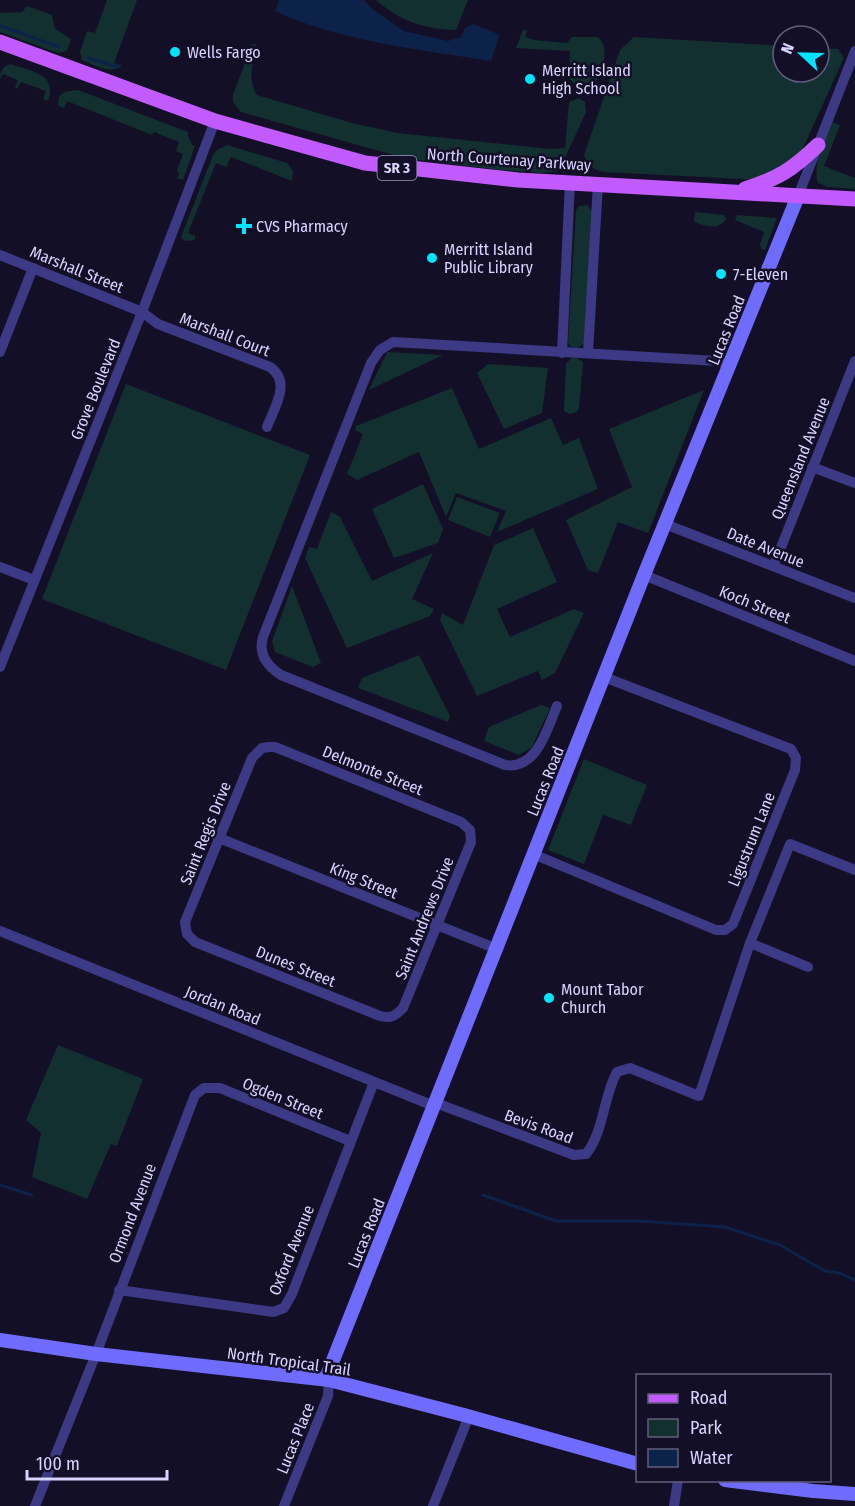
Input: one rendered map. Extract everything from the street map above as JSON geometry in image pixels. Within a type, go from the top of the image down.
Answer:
[{"type":"main road","name":"North Courtenay Parkway","points":[[0,42],[215,121],[365,163],[518,180],[855,199]]},
{"type":"main road","points":[[737,192],[774,180],[796,166],[818,145]]},
{"type":"street","points":[[798,196],[855,51]]},
{"type":"street","name":"Grove Boulevard","points":[[0,667],[142,312],[215,121]]},
{"type":"street","points":[[562,353],[570,182]]},
{"type":"street","points":[[588,354],[598,184]]},
{"type":"street","name":"Lucas Road","points":[[328,1380],[328,1372],[533,854],[798,196]]},
{"type":"street","name":"Marshall Street","points":[[0,255],[142,312]]},
{"type":"street","points":[[0,352],[33,268]]},
{"type":"street","name":"Marshall Court","points":[[142,312],[158,324],[262,363],[276,371],[282,383],[282,390],[267,428]]},
{"type":"street","points":[[557,706],[532,756],[523,764],[505,765],[281,675],[265,661],[261,646],[371,363],[376,354],[393,342],[717,361],[729,366]]},
{"type":"street","name":"Queensland Avenue","points":[[774,565],[812,466],[854,367]]},
{"type":"street","points":[[812,466],[855,483]]},
{"type":"street","name":"Date Avenue","points":[[665,524],[855,598]]},
{"type":"street","points":[[0,567],[34,580]]},
{"type":"street","name":"Koch Street","points":[[644,576],[855,661]]},
{"type":"street","name":"Ligustrum Lane","points":[[533,854],[716,930],[725,930],[733,924],[795,770],[796,758],[790,749],[604,677]]},
{"type":"street","name":"Delmonte Street","points":[[262,748],[275,747],[461,822],[470,830]]},
{"type":"street","name":"Saint Regis Drive","points":[[187,934],[186,922],[219,838],[252,758],[262,748]]},
{"type":"street","name":"Saint Andrews Drive","points":[[396,1015],[403,1008],[471,842],[470,830]]},
{"type":"street","name":"King Street","points":[[219,838],[497,948]]},
{"type":"street","name":"Bevis Road","points":[[435,1105],[574,1155],[586,1154],[593,1145],[610,1085],[617,1072],[630,1068],[699,1096],[750,944],[790,844],[855,870]]},
{"type":"street","name":"Jordan Road","points":[[0,931],[435,1105]]},
{"type":"street","name":"Dunes Street","points":[[187,934],[195,942],[380,1016],[389,1018],[396,1015]]},
{"type":"street","points":[[750,944],[808,967]]},
{"type":"street","name":"Oxford Avenue","points":[[119,1290],[273,1312],[284,1308],[292,1294],[374,1082]]},
{"type":"street","name":"Ogden Street","points":[[204,1088],[220,1088],[350,1141]]},
{"type":"street","name":"Ormond Avenue","points":[[35,1506],[96,1354],[190,1104],[195,1095],[204,1088]]},
{"type":"street","name":"North Tropical Trail","points":[[0,1340],[96,1354],[328,1380],[469,1416],[636,1463]]},
{"type":"street","name":"Lucas Place","points":[[284,1506],[328,1396],[328,1380]]},
{"type":"street","points":[[433,1506],[469,1416]]},
{"type":"street","points":[[674,1506],[678,1482]]},
{"type":"street","points":[[741,1482],[855,1494]]},
{"type":"green space","points":[[107,0],[137,0],[114,63],[122,66],[112,70],[82,60],[80,52],[87,31],[95,33]]},
{"type":"green space","points":[[376,0],[468,0],[456,30],[413,23],[385,8]]},
{"type":"green space","points":[[27,6],[52,15],[55,29],[71,39],[67,51],[58,53],[0,32],[0,13],[22,12]]},
{"type":"green space","points":[[523,30],[527,30],[525,37],[534,40],[567,43],[572,37],[598,37],[602,42],[605,56],[598,78],[590,89],[578,87],[569,79],[570,51],[516,48]]},
{"type":"green space","points":[[634,37],[771,45],[771,84],[831,84],[831,49],[838,49],[844,58],[798,159],[760,180],[604,172],[591,167],[584,155],[620,50]]},
{"type":"green space","points":[[252,44],[256,44],[251,77],[257,95],[352,123],[398,133],[550,149],[565,148],[569,102],[578,98],[585,102],[586,112],[559,171],[542,173],[500,170],[404,158],[241,112],[233,102],[233,95]]},
{"type":"green space","points":[[10,64],[33,71],[46,79],[50,92],[48,101],[43,99],[46,91],[21,82],[17,89],[15,88],[18,80],[3,74],[0,79],[2,70]]},
{"type":"green space","points":[[78,90],[188,132],[192,145],[195,146],[183,180],[177,178],[179,174],[177,170],[183,154],[176,151],[179,142],[154,132],[152,135],[67,101],[64,108],[59,106],[58,101],[61,95]]},
{"type":"green space","points":[[832,122],[840,125],[824,166],[855,178],[855,189],[828,187],[818,183],[818,160]]},
{"type":"green space","points":[[227,145],[287,163],[293,171],[292,181],[231,157],[226,167],[216,163],[188,233],[195,236],[195,240],[185,241],[181,237],[213,155]]},
{"type":"green space","points":[[587,205],[592,211],[584,344],[577,348],[570,346],[568,342],[576,210],[579,206]]},
{"type":"green space","points":[[697,212],[724,215],[726,219],[719,225],[706,226],[694,222]]},
{"type":"green space","points":[[737,215],[777,218],[765,250],[760,245],[764,232],[735,220]]},
{"type":"green space","points":[[387,352],[443,355],[369,390]]},
{"type":"green space","points":[[572,357],[583,362],[579,408],[577,412],[570,414],[564,411],[564,408],[566,364]]},
{"type":"green space","points":[[488,364],[548,368],[542,413],[504,429],[477,373]]},
{"type":"green space","points":[[126,384],[310,455],[226,670],[42,599]]},
{"type":"green space","points":[[452,388],[479,449],[551,418],[563,445],[579,438],[598,489],[497,532],[506,511],[456,493],[446,517],[419,452],[357,480],[347,474],[363,434],[355,430],[356,426]]},
{"type":"green space","points":[[704,390],[648,533],[618,522],[598,573],[588,570],[566,520],[632,487],[609,429]]},
{"type":"green space","points":[[423,484],[443,529],[438,543],[394,558],[372,509]]},
{"type":"green space","points":[[457,497],[500,513],[490,537],[448,520]]},
{"type":"green space","points":[[331,512],[340,517],[372,581],[433,553],[412,599],[434,609],[430,616],[347,648],[305,558],[309,547],[317,549]]},
{"type":"green space","points":[[533,528],[557,582],[497,609],[510,637],[574,609],[584,613],[555,673],[542,680],[538,671],[477,696],[440,620],[442,613],[463,625],[494,545]]},
{"type":"green space","points":[[292,586],[321,663],[313,667],[275,652],[272,641]]},
{"type":"green space","points":[[419,655],[450,716],[448,722],[358,688],[362,678]]},
{"type":"green space","points":[[541,705],[550,708],[532,747],[519,755],[484,741],[489,727]]},
{"type":"green space","points":[[584,759],[647,785],[631,825],[603,815],[584,864],[548,850]]},
{"type":"green space","points":[[58,1045],[143,1079],[117,1146],[111,1144],[87,1199],[32,1177],[41,1133],[26,1120]]},
{"type":"water","points":[[279,0],[364,0],[370,7],[404,31],[448,41],[461,37],[465,28],[473,24],[499,36],[491,61],[409,48],[353,37],[300,21],[275,11]]},
{"type":"waterway","points":[[1,26],[59,47]]},
{"type":"waterway","points":[[88,58],[118,67]]},
{"type":"waterway","points":[[0,1185],[32,1195]]},
{"type":"waterway","points":[[483,1195],[556,1221],[640,1221],[725,1227],[780,1245],[825,1271],[839,1273],[855,1280]]},
{"type":"place","name":"Wells Fargo","points":[[175,52]]},
{"type":"place","name":"Merritt Island High School","points":[[530,79]]},
{"type":"place","name":"CVS Pharmacy","points":[[244,226]]},
{"type":"place","name":"Merritt Island Public Library","points":[[432,258]]},
{"type":"place","name":"7-Eleven","points":[[721,274]]},
{"type":"place","name":"Mount Tabor Church","points":[[549,998]]}]
